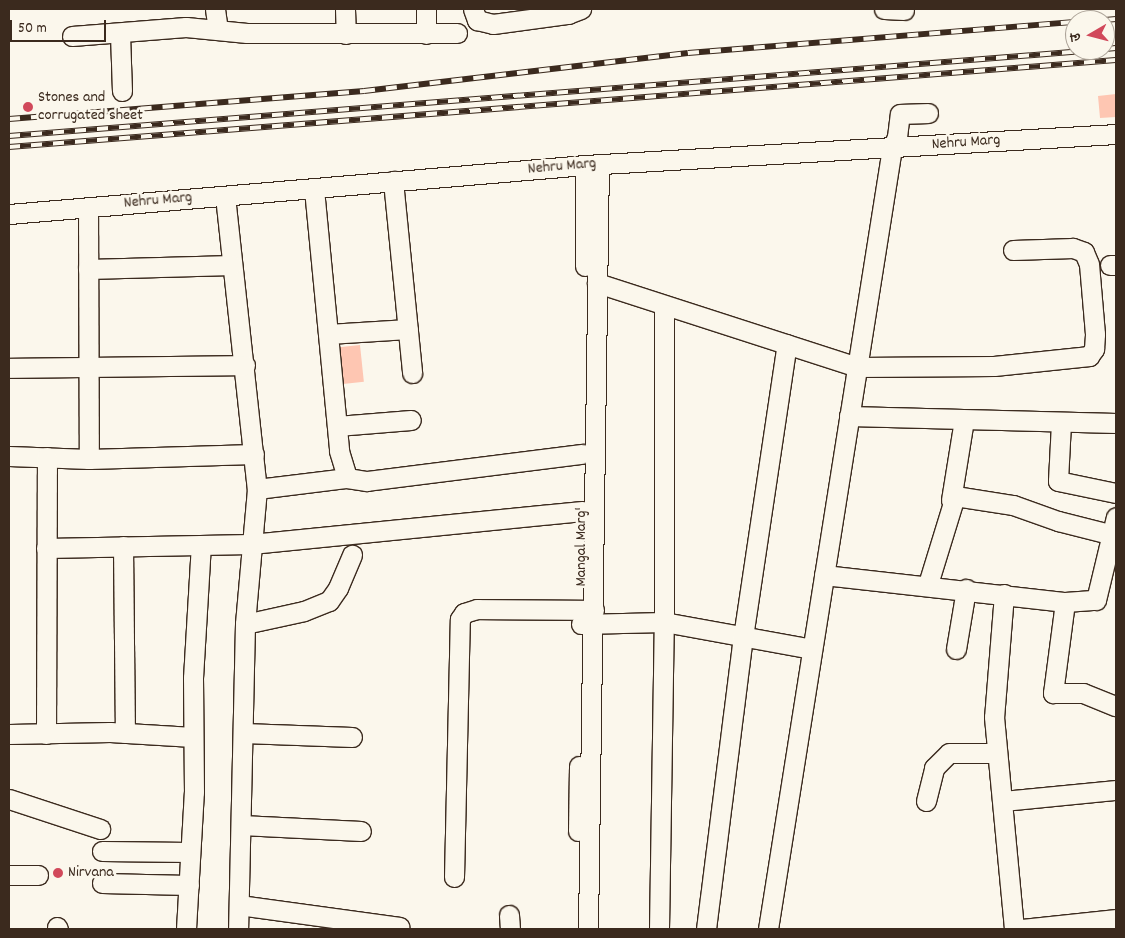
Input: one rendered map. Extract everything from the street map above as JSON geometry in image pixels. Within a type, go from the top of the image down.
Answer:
[{"type":"street","points":[[214,9],[218,30]]},
{"type":"street","points":[[345,9],[346,34]]},
{"type":"street","points":[[426,9],[426,34]]},
{"type":"street","points":[[473,9],[476,20],[492,24],[568,14],[581,9]]},
{"type":"street","points":[[884,9],[904,10]]},
{"type":"street","points":[[72,36],[120,34],[186,27],[218,30],[346,34],[457,33]]},
{"type":"street","points":[[120,34],[122,91]]},
{"type":"street","points":[[768,929],[892,148],[900,114],[928,113]]},
{"type":"street","name":"Nehru Marg","points":[[9,214],[592,164],[1116,134]]},
{"type":"street","points":[[588,929],[588,617],[597,284],[592,164]]},
{"type":"street","name":"Mangal Marg'","points":[[576,929],[588,617],[582,511],[582,454],[592,164]]},
{"type":"street","points":[[393,181],[412,372]]},
{"type":"street","points":[[314,189],[337,426],[342,469],[347,478]]},
{"type":"street","points":[[225,196],[245,364],[257,489],[245,624],[238,929]]},
{"type":"street","points":[[88,207],[89,459]]},
{"type":"street","points":[[597,284],[857,367],[994,366],[1089,356],[1094,349],[1095,334],[1089,264],[1084,252],[1073,248],[1013,250]]},
{"type":"street","points":[[88,269],[232,265]]},
{"type":"street","points":[[659,929],[664,622],[664,306]]},
{"type":"street","points":[[328,334],[408,329]]},
{"type":"street","points":[[706,929],[743,637],[787,344]]},
{"type":"street","points":[[9,368],[245,364]]},
{"type":"street","points":[[849,416],[1116,423]]},
{"type":"street","points":[[337,426],[411,420]]},
{"type":"street","points":[[928,584],[952,500],[964,420]]},
{"type":"street","points":[[1061,423],[1058,481],[1116,493]]},
{"type":"street","points":[[9,456],[89,459],[254,454]]},
{"type":"street","points":[[257,489],[347,478],[367,481],[582,454]]},
{"type":"street","points":[[46,734],[47,457]]},
{"type":"street","points":[[824,575],[928,584],[1065,602],[1096,600],[1099,596],[1115,526],[1058,521],[1013,505],[962,495],[955,496],[952,500]]},
{"type":"street","points":[[46,548],[251,544],[582,511]]},
{"type":"street","points":[[186,929],[200,545]]},
{"type":"street","points":[[123,546],[124,733]]},
{"type":"street","points":[[245,624],[304,611],[329,601],[338,588],[352,555]]},
{"type":"street","points":[[956,649],[966,589]]},
{"type":"street","points":[[1004,594],[994,716],[1014,929]]},
{"type":"street","points":[[1065,602],[1053,693],[1084,693],[1116,706]]},
{"type":"street","points":[[454,877],[460,620],[469,610],[664,622],[812,649]]},
{"type":"street","points":[[9,734],[124,733],[193,737]]},
{"type":"street","points":[[243,733],[352,738]]},
{"type":"street","points":[[926,801],[934,768],[949,752],[997,753]]},
{"type":"street","points":[[1003,801],[1116,790]]},
{"type":"street","points":[[9,799],[100,829]]},
{"type":"street","points":[[241,825],[361,832]]},
{"type":"street","points":[[102,851],[190,852]]},
{"type":"street","points":[[9,875],[38,875]]},
{"type":"street","points":[[102,883],[189,885]]},
{"type":"street","points":[[240,905],[400,927]]},
{"type":"street","points":[[1022,929],[1116,920]]},
{"type":"building","points":[[1116,94],[1116,117],[1100,118],[1098,96]]},
{"type":"building","points":[[360,345],[364,382],[336,385],[332,348]]},
{"type":"railway","points":[[9,119],[364,91],[688,53],[1065,23]]},
{"type":"railway","points":[[9,136],[1065,52]]},
{"type":"railway","points":[[9,147],[1116,60]]},
{"type":"place","name":"Stones and corrugated sheet","points":[[28,107]]},
{"type":"place","name":"Nirvana","points":[[58,873]]}]
